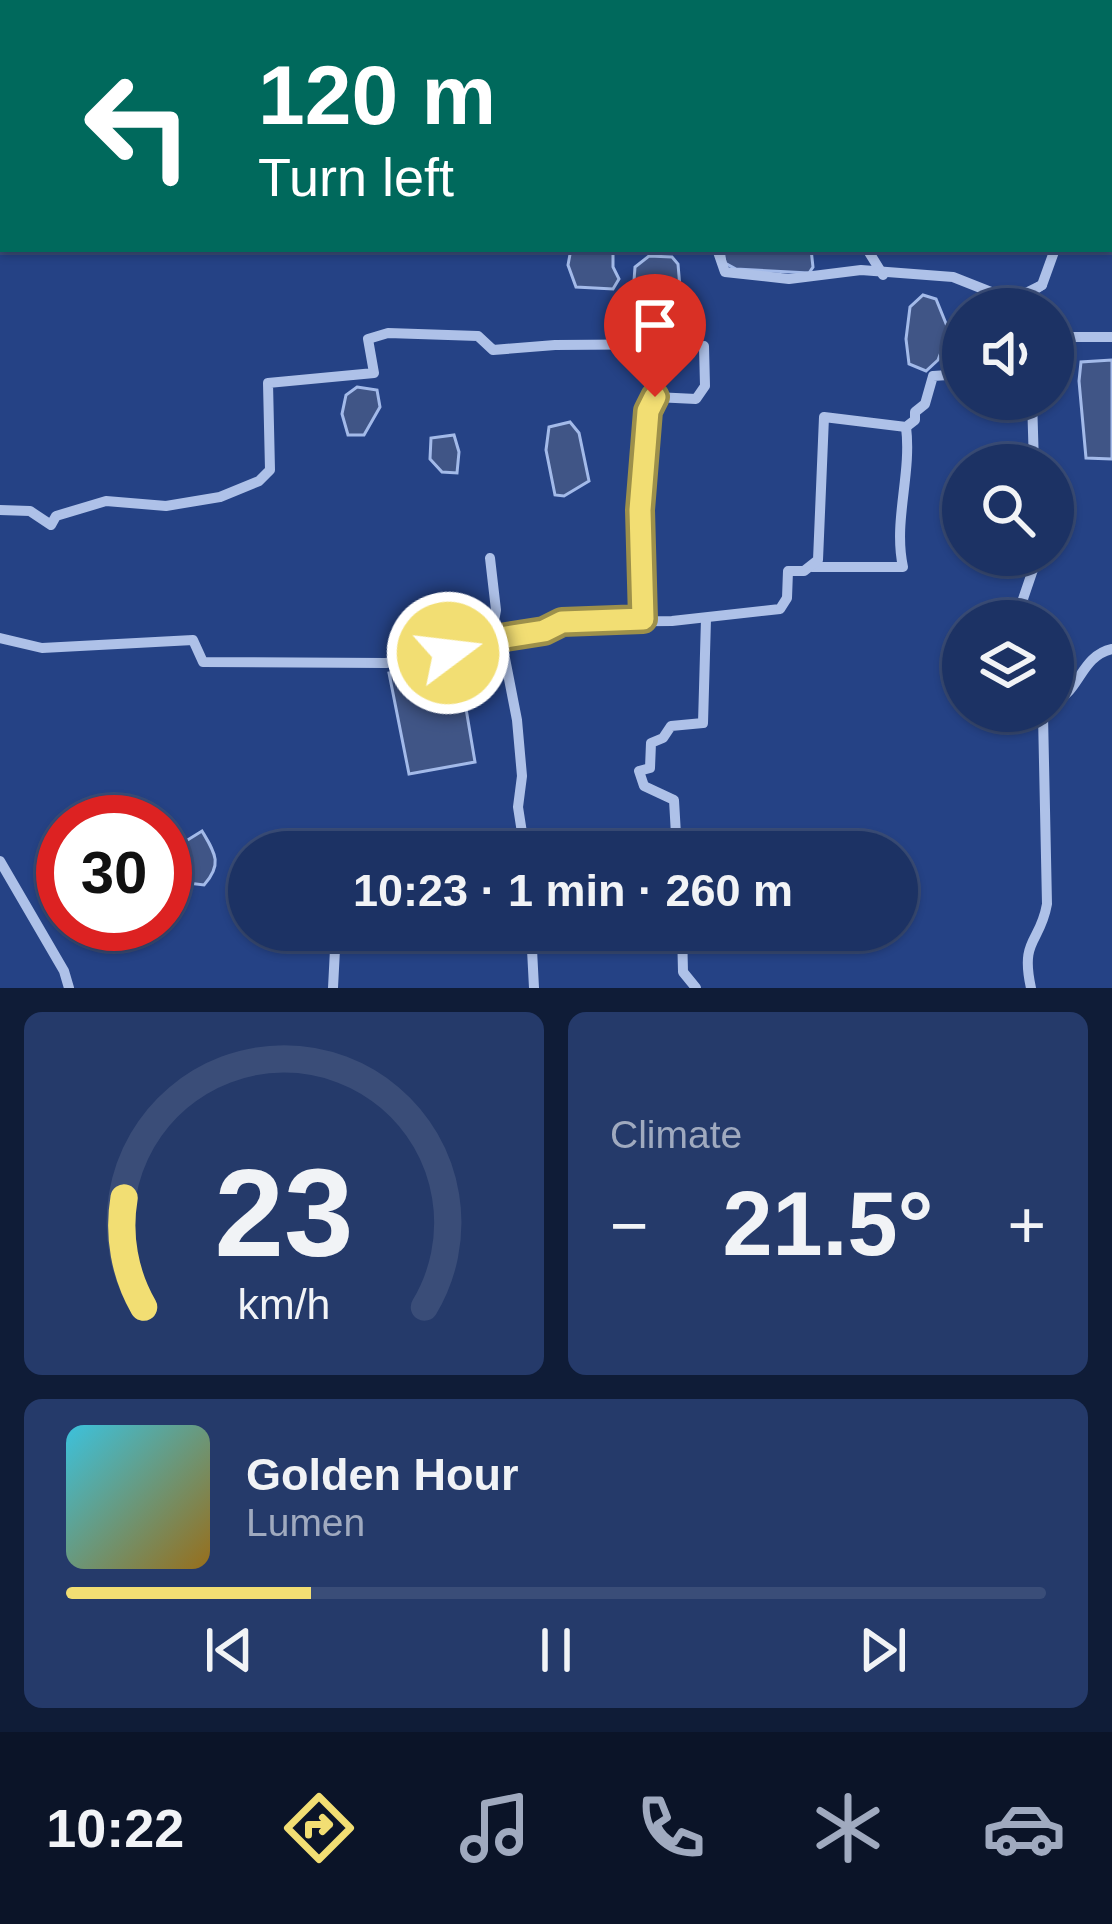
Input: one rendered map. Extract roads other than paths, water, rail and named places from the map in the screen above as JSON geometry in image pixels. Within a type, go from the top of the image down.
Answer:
[{"type":"street","points":[[718,252],[725,272],[789,279],[861,270],[952,277],[997,294],[1022,295],[1042,286]]},
{"type":"street","points":[[869,252],[883,274]]},
{"type":"street","points":[[1039,288],[1054,252]]},
{"type":"street","points":[[0,510],[30,511],[51,525],[56,516],[106,501],[166,506],[220,497],[259,481],[270,470],[268,383],[374,373],[368,339],[388,333],[478,336],[493,350],[699,345],[705,386],[696,399],[655,397],[648,411],[640,510],[643,619]]},
{"type":"street","points":[[1074,337],[1112,337]]},
{"type":"street","points":[[812,567],[818,560],[824,417],[906,427],[925,404],[933,376],[942,375]]},
{"type":"street","points":[[0,638],[42,648],[193,640],[203,662],[386,663],[544,631],[562,622],[706,619],[780,609],[787,598],[788,572],[812,567],[903,567],[897,542],[905,504],[906,427]]},
{"type":"street","points":[[490,558],[494,621],[517,720],[522,831]]},
{"type":"street","points":[[676,831],[674,800],[644,786],[639,771],[650,768],[651,743],[663,738],[671,726],[703,723],[706,619]]},
{"type":"street","points":[[1074,684],[1085,665],[1101,651],[1112,649]]},
{"type":"street","points":[[1030,988],[1026,954],[1044,922],[1047,904],[1043,732]]},
{"type":"street","points":[[0,861],[64,971],[69,988]]},
{"type":"street","points":[[333,988],[335,951]]},
{"type":"street","points":[[532,951],[535,988]]},
{"type":"street","points":[[683,951],[683,971],[696,988]]},
{"type":"water","points":[[570,252],[613,252],[619,279],[613,289],[576,287],[568,265]]},
{"type":"water","points":[[723,252],[811,252],[813,267],[809,273],[736,269],[725,263]]},
{"type":"water","points":[[649,256],[672,257],[678,264],[680,288],[642,289],[634,281],[635,267]]},
{"type":"water","points":[[923,295],[936,299],[942,314],[942,349],[926,371],[909,364],[910,307]]},
{"type":"water","points":[[1112,360],[1112,459],[1086,458],[1081,362]]},
{"type":"water","points":[[357,387],[377,390],[380,407],[364,435],[348,435],[342,414],[346,395]]},
{"type":"water","points":[[570,422],[579,433],[589,481],[564,496],[555,495],[546,450],[549,427]]},
{"type":"water","points":[[454,435],[459,452],[457,473],[442,472],[430,459],[431,438]]},
{"type":"water","points":[[458,661],[475,762],[409,774],[389,673]]},
{"type":"water","points":[[202,831],[215,858],[214,871],[204,885],[192,884],[192,837]]}]
